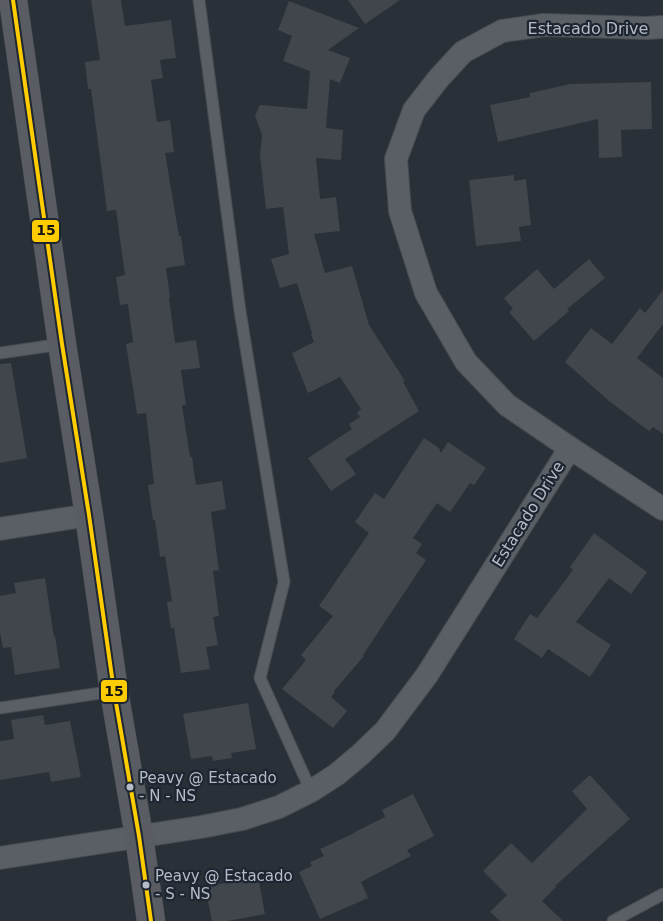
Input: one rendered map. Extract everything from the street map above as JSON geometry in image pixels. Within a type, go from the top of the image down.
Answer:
[{"type":"street","points":[[13,0],[62,344],[114,691],[139,836],[151,921]]},
{"type":"street","name":"Estacado Drive","points":[[0,858],[202,827],[242,819],[279,807],[311,791],[336,775],[385,731],[427,674],[570,448],[507,405],[466,362],[426,293],[400,211],[396,159],[414,110],[439,78],[463,52],[502,31],[544,25],[663,27]]},
{"type":"street","points":[[570,448],[663,509]]},
{"type":"street","points":[[0,529],[89,515]]},
{"type":"lane","points":[[199,0],[240,310],[284,582],[260,678],[311,791]]},
{"type":"lane","points":[[0,353],[62,344]]},
{"type":"lane","points":[[0,708],[114,691]]},
{"type":"lane","points":[[613,921],[663,894]]},
{"type":"building","points":[[91,0],[121,0],[125,26],[171,20],[176,58],[160,60],[163,78],[151,80],[157,122],[170,120],[174,152],[165,153],[185,265],[166,268],[169,298],[175,343],[196,340],[200,368],[181,370],[186,405],[182,405],[196,485],[222,481],[226,509],[211,512],[219,570],[213,571],[219,616],[213,617],[218,645],[206,647],[210,669],[181,673],[174,628],[171,628],[167,602],[172,601],[165,556],[160,557],[148,485],[154,484],[146,413],[137,414],[126,344],[133,342],[128,304],[120,305],[116,277],[125,275],[116,210],[107,211],[91,89],[88,89],[85,62],[100,60]]},
{"type":"building","points":[[348,0],[400,0],[365,24]]},
{"type":"building","points":[[289,1],[359,28],[328,50],[350,58],[340,83],[330,79],[326,128],[343,130],[341,160],[316,158],[320,199],[336,197],[340,231],[314,234],[325,273],[352,266],[369,325],[405,381],[403,382],[419,411],[345,459],[356,474],[331,491],[308,458],[352,429],[349,424],[360,417],[357,413],[361,409],[340,377],[308,393],[292,353],[314,342],[297,283],[280,288],[271,259],[289,254],[283,207],[266,209],[260,156],[262,135],[255,115],[260,105],[307,109],[310,71],[283,61],[292,36],[278,30]]},
{"type":"building","points":[[651,82],[652,129],[621,130],[622,157],[599,158],[598,119],[498,142],[490,105],[530,97],[530,93],[570,84]]},
{"type":"building","points":[[514,175],[514,181],[526,179],[531,225],[519,227],[521,241],[476,246],[469,180]]},
{"type":"building","points":[[589,259],[605,278],[567,309],[569,311],[534,341],[509,312],[513,309],[504,298],[537,269],[554,289]]},
{"type":"building","points":[[663,290],[663,324],[637,358],[663,378],[663,434],[653,427],[649,431],[609,401],[565,362],[591,328],[612,344],[640,308],[645,313]]},
{"type":"building","points":[[11,363],[27,458],[0,463],[0,364]]},
{"type":"building","points":[[424,438],[439,448],[441,453],[448,442],[486,468],[474,485],[470,483],[450,512],[437,503],[413,538],[422,544],[416,553],[426,560],[364,656],[334,691],[331,697],[347,711],[333,728],[282,689],[306,660],[301,655],[333,616],[319,606],[369,533],[355,522],[375,493],[384,499]]},
{"type":"building","points":[[594,533],[647,572],[631,594],[609,578],[576,622],[611,645],[590,677],[548,649],[542,658],[514,639],[530,614],[537,618],[573,570],[570,567]]},
{"type":"building","points":[[45,578],[60,668],[15,675],[11,647],[3,648],[0,632],[0,596],[16,593],[14,583]]},
{"type":"building","points":[[248,703],[256,749],[231,753],[232,758],[213,761],[212,756],[191,759],[183,714]]},
{"type":"building","points":[[43,715],[45,725],[70,721],[81,777],[51,782],[49,772],[0,780],[0,741],[14,739],[11,720]]},
{"type":"building","points":[[590,775],[630,819],[555,886],[542,901],[563,921],[500,921],[490,912],[507,895],[483,871],[511,843],[532,863],[587,809],[572,791]]},
{"type":"building","points":[[413,794],[434,836],[407,850],[411,856],[361,882],[368,898],[320,919],[299,872],[312,866],[310,862],[324,856],[320,849],[385,817],[382,810]]},
{"type":"building","points":[[258,876],[265,914],[228,921],[212,921],[205,887]]},
{"type":"transit line","name":"15","points":[[13,0],[62,344],[114,691],[139,836],[151,921]]},
{"type":"place","name":"Peavy @ Estacado - N - NS","points":[[130,787]]},
{"type":"place","name":"Peavy @ Estacado - S - NS","points":[[146,885]]}]
